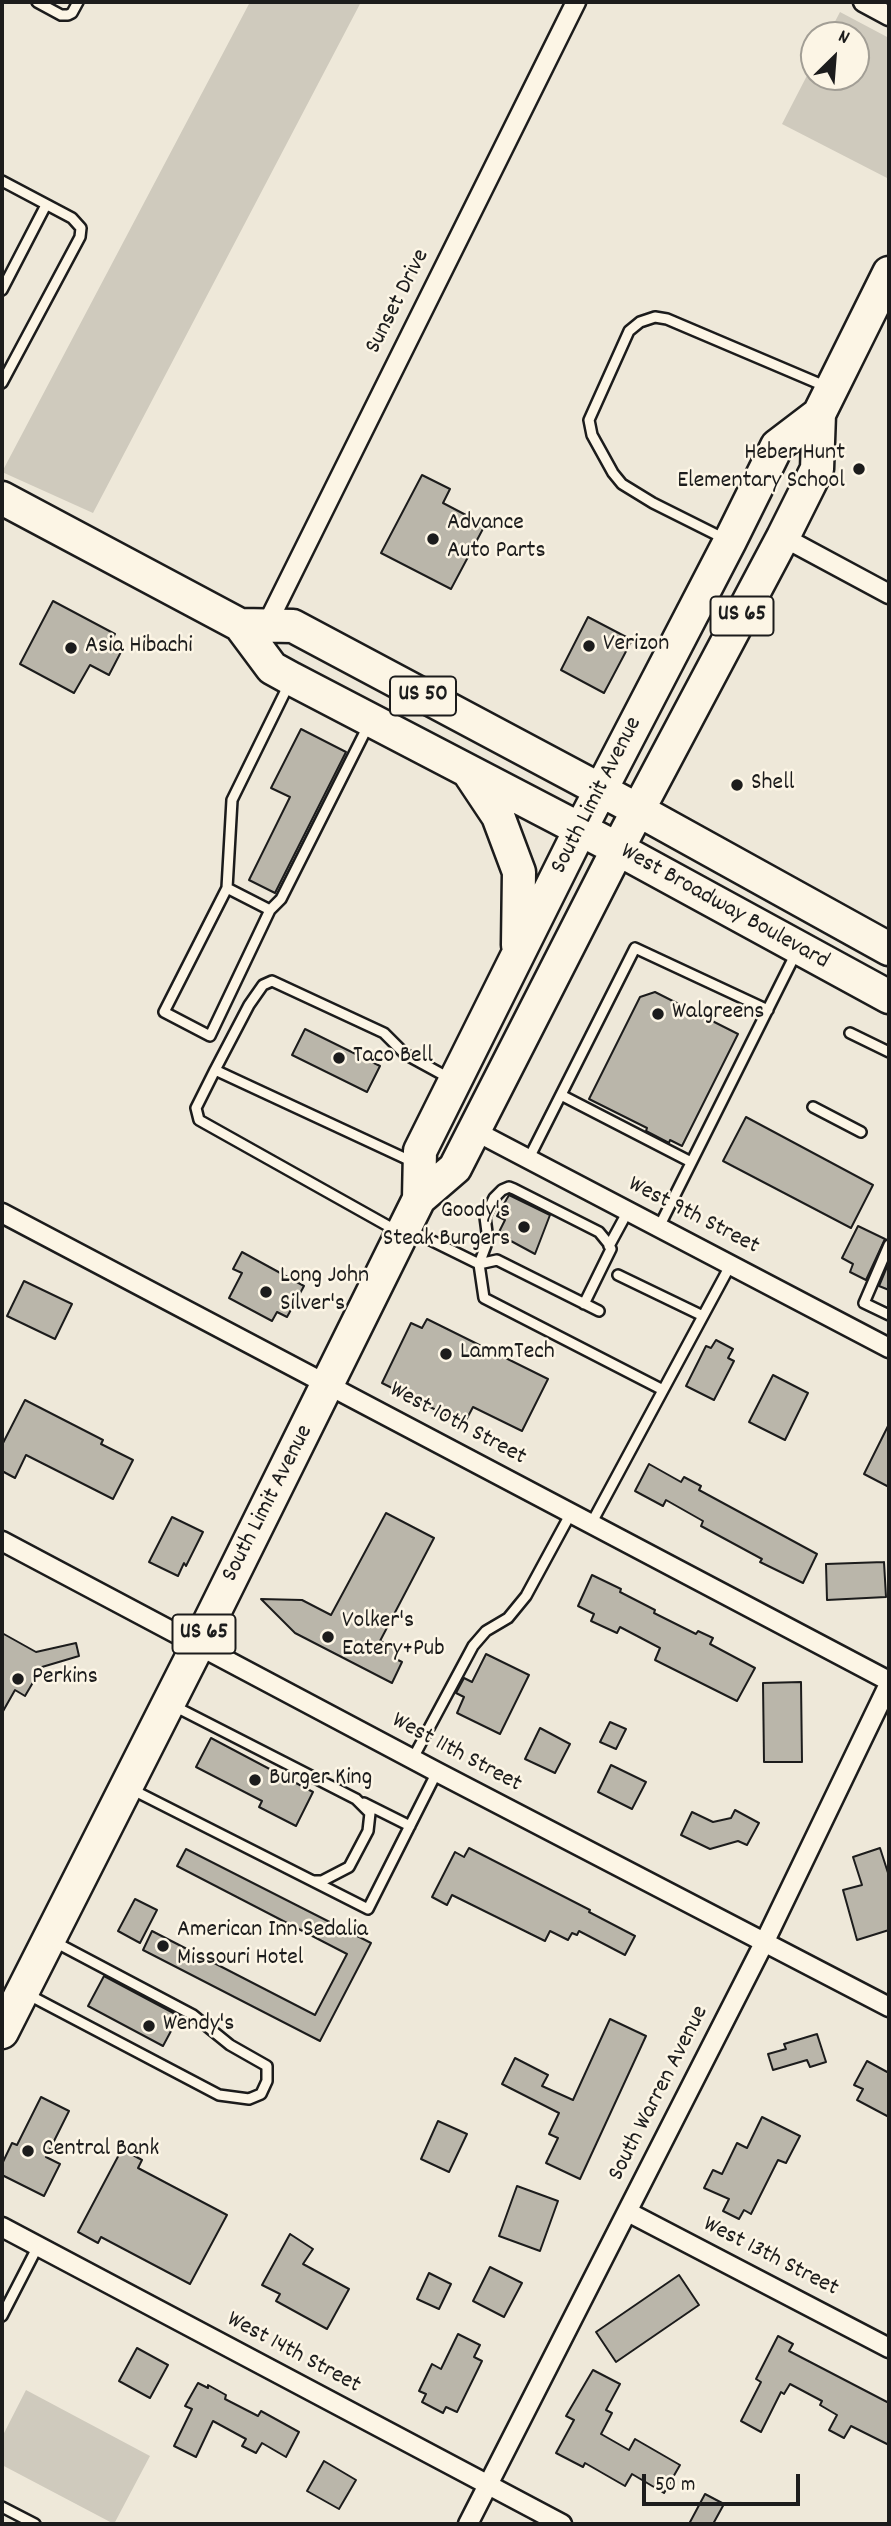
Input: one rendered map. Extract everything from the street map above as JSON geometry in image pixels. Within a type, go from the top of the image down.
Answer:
[{"type":"highway","name":"South Limit Avenue","points":[[419,1199],[455,1168],[638,810],[783,537],[817,469],[825,401],[889,273]]},
{"type":"highway","name":"South Limit Avenue","points":[[2,2032],[404,1231],[419,1199],[420,1151],[517,953],[777,446],[825,401]]},
{"type":"highway","name":"West Broadway Boulevard","points":[[2,498],[253,625],[293,626],[600,789],[889,949]]},
{"type":"highway","name":"West Broadway Boulevard","points":[[253,625],[272,668],[618,849],[889,997]]},
{"type":"highway","points":[[467,770],[498,816],[519,872],[517,953]]},
{"type":"street","name":"Sunset Drive","points":[[253,625],[288,579],[576,2]]},
{"type":"street","points":[[863,2],[889,16]]},
{"type":"street","points":[[783,537],[889,594]]},
{"type":"street","name":"West 9th Street","points":[[475,1131],[889,1348]]},
{"type":"street","name":"West 10th Street","points":[[2,1213],[889,1682]]},
{"type":"street","name":"West 11th Street","points":[[2,1541],[437,1772],[889,2007]]},
{"type":"street","name":"South Warren Avenue","points":[[468,2524],[765,1941],[889,1682]]},
{"type":"street","name":"West 13th Street","points":[[628,2213],[889,2348]]},
{"type":"street","name":"West 14th Street","points":[[2,2227],[562,2524]]},
{"type":"lane","points":[[37,2],[61,15],[68,15],[78,2]]},
{"type":"lane","points":[[2,181],[77,222],[81,228],[80,237],[2,383]]},
{"type":"lane","points":[[2,290],[46,205]]},
{"type":"lane","points":[[730,541],[653,503],[622,484],[592,435],[589,420],[629,331],[640,322],[655,317],[667,319],[825,401]]},
{"type":"lane","points":[[292,679],[232,800],[227,888],[164,1012],[210,1036],[270,910],[281,899],[371,720]]},
{"type":"lane","points":[[227,888],[270,910]]},
{"type":"lane","points":[[528,1158],[635,948],[768,1010]]},
{"type":"lane","points":[[659,1227],[798,948]]},
{"type":"lane","points":[[454,1080],[405,1054],[384,1033],[272,981],[262,985],[249,1005],[196,1108],[199,1120],[404,1231],[479,1264],[497,1260],[599,1311]]},
{"type":"lane","points":[[850,1033],[889,1052]]},
{"type":"lane","points":[[215,1070],[420,1166]]},
{"type":"lane","points":[[561,1095],[691,1162]]},
{"type":"lane","points":[[813,1107],[860,1132]]},
{"type":"lane","points":[[584,1304],[611,1249],[599,1232],[509,1188],[502,1190],[494,1198],[485,1217],[488,1240],[479,1264],[484,1298],[663,1390]]},
{"type":"lane","points":[[609,1246],[628,1211]]},
{"type":"lane","points":[[889,1245],[864,1303],[889,1315]]},
{"type":"lane","points":[[591,1524],[731,1264]]},
{"type":"lane","points":[[618,1275],[703,1316]]},
{"type":"lane","points":[[412,1758],[473,1646],[486,1631],[508,1618],[526,1596],[571,1513]]},
{"type":"lane","points":[[169,1703],[410,1826]]},
{"type":"lane","points":[[127,1786],[368,1909],[437,1772]]},
{"type":"lane","points":[[312,1881],[322,1881],[349,1867],[358,1852],[368,1831],[370,1813],[356,1799]]},
{"type":"lane","points":[[22,1992],[219,2095],[249,2099],[261,2094],[267,2081],[267,2066],[230,2045],[193,2015],[49,1938]]},
{"type":"lane","points":[[2,2316],[38,2246]]},
{"type":"lane","points":[[2,2507],[35,2524]]},
{"type":"shaded area","points":[[250,2],[361,2],[93,513],[2,472]]},
{"type":"shaded area","points":[[840,12],[857,21],[835,21]]},
{"type":"shaded area","points":[[870,28],[889,38],[889,179],[782,124],[800,89],[870,91]]},
{"type":"shaded area","points":[[26,2390],[150,2456],[114,2524],[2,2465],[2,2437]]},
{"type":"building","name":"Advance Auto Parts","points":[[422,475],[450,489],[443,503],[485,525],[451,589],[381,553]]},
{"type":"building","points":[[53,601],[115,634],[111,641],[123,648],[109,675],[90,665],[74,693],[20,664]]},
{"type":"building","points":[[588,617],[632,640],[604,693],[561,670]]},
{"type":"building","points":[[301,729],[346,752],[275,893],[249,880],[290,797],[271,788]]},
{"type":"building","name":"Walgreens","points":[[655,992],[738,1034],[682,1146],[670,1140],[669,1143],[646,1131],[647,1128],[589,1099],[640,997]]},
{"type":"building","points":[[305,1029],[380,1066],[367,1092],[292,1055]]},
{"type":"building","points":[[746,1117],[873,1185],[851,1228],[723,1161]]},
{"type":"building","name":"Goody's Steak Burgers","points":[[509,1195],[550,1215],[535,1254],[498,1234],[505,1220],[497,1216]]},
{"type":"building","points":[[858,1226],[885,1239],[866,1280],[850,1272],[853,1264],[842,1258]]},
{"type":"building","name":"Long John Silver's","points":[[242,1252],[304,1286],[287,1317],[277,1312],[272,1321],[229,1298],[242,1273],[233,1269]]},
{"type":"building","points":[[889,1262],[889,1290],[879,1286]]},
{"type":"building","points":[[24,1281],[72,1304],[55,1339],[7,1316]]},
{"type":"building","name":"LammTech","points":[[427,1319],[548,1379],[522,1431],[473,1407],[464,1424],[382,1383],[411,1323],[422,1328]]},
{"type":"building","points":[[716,1340],[733,1349],[728,1358],[734,1361],[714,1400],[686,1386],[706,1346],[711,1348]]},
{"type":"building","points":[[773,1375],[808,1393],[785,1440],[749,1422]]},
{"type":"building","points":[[25,1400],[103,1440],[101,1444],[133,1460],[113,1499],[26,1455],[15,1478],[2,1471],[2,1445]]},
{"type":"building","points":[[889,1424],[889,1487],[864,1474]]},
{"type":"building","points":[[649,1464],[681,1482],[684,1477],[701,1486],[699,1490],[817,1554],[803,1583],[760,1562],[762,1559],[701,1526],[703,1521],[666,1500],[663,1506],[635,1491]]},
{"type":"building","points":[[386,1513],[434,1538],[380,1641],[400,1651],[396,1659],[402,1662],[392,1683],[295,1633],[261,1599],[302,1600],[331,1615]]},
{"type":"building","points":[[172,1517],[203,1532],[178,1576],[149,1562]]},
{"type":"building","points":[[884,1562],[886,1597],[827,1600],[826,1564]]},
{"type":"building","points":[[592,1575],[621,1589],[620,1592],[655,1610],[654,1613],[696,1634],[698,1631],[713,1638],[710,1644],[755,1668],[737,1701],[655,1660],[660,1648],[620,1627],[617,1633],[591,1621],[594,1614],[578,1606]]},
{"type":"building","name":"Perkins","points":[[2,1633],[36,1652],[76,1643],[79,1656],[42,1667],[25,1696],[15,1690],[2,1713]]},
{"type":"building","points":[[486,1654],[529,1675],[500,1734],[457,1713],[464,1697],[456,1693],[464,1678],[472,1682]]},
{"type":"building","points":[[801,1682],[802,1762],[764,1762],[763,1683]]},
{"type":"building","points":[[610,1722],[626,1729],[616,1749],[600,1742]]},
{"type":"building","points":[[540,1728],[570,1744],[555,1773],[525,1759]]},
{"type":"building","name":"Burger King","points":[[211,1738],[313,1792],[296,1826],[259,1807],[262,1801],[196,1767]]},
{"type":"building","points":[[611,1765],[646,1782],[632,1809],[598,1792]]},
{"type":"building","points":[[735,1810],[759,1823],[747,1845],[738,1841],[710,1849],[681,1835],[692,1812],[713,1822],[731,1818]]},
{"type":"building","points":[[469,1848],[635,1936],[625,1955],[579,1931],[577,1935],[572,1933],[568,1940],[550,1931],[545,1941],[452,1895],[447,1905],[432,1897],[455,1852],[464,1857]]},
{"type":"building","points":[[880,1848],[889,1876],[889,1930],[857,1940],[843,1890],[862,1885],[853,1857]]},
{"type":"building","name":"American Inn Sedalia Missouri Hotel","points":[[186,1849],[371,1943],[320,2041],[143,1950],[152,1931],[315,2015],[347,1954],[177,1866]]},
{"type":"building","points":[[135,1899],[157,1910],[140,1943],[118,1931]]},
{"type":"building","name":"Wendy's","points":[[104,1976],[179,2016],[163,2046],[88,2006]]},
{"type":"building","points":[[610,2019],[646,2036],[580,2179],[546,2163],[558,2138],[549,2134],[559,2113],[502,2084],[515,2058],[548,2075],[542,2086],[573,2100]]},
{"type":"building","points":[[817,2034],[826,2062],[810,2067],[807,2060],[773,2070],[768,2054],[786,2049],[784,2044]]},
{"type":"building","points":[[867,2061],[889,2073],[889,2117],[857,2100],[863,2089],[854,2085]]},
{"type":"building","name":"Central Bank","points":[[41,2097],[69,2111],[46,2157],[60,2164],[44,2196],[2,2175],[2,2164],[12,2143],[17,2145]]},
{"type":"building","points":[[762,2117],[800,2136],[786,2163],[778,2160],[751,2214],[744,2210],[739,2219],[723,2211],[729,2199],[704,2188],[713,2170],[722,2174],[737,2143],[747,2148]]},
{"type":"building","points":[[438,2121],[467,2134],[449,2172],[421,2159]]},
{"type":"building","points":[[122,2149],[142,2160],[138,2168],[227,2215],[190,2284],[101,2237],[98,2243],[78,2232]]},
{"type":"building","points":[[517,2186],[558,2201],[540,2251],[499,2236]]},
{"type":"building","points":[[290,2234],[313,2249],[303,2264],[349,2289],[327,2329],[276,2301],[280,2294],[262,2285]]},
{"type":"building","points":[[490,2267],[522,2283],[504,2317],[473,2301]]},
{"type":"building","points":[[429,2273],[451,2284],[439,2309],[417,2299]]},
{"type":"building","points":[[679,2275],[699,2305],[616,2362],[596,2332]]},
{"type":"building","points":[[458,2334],[480,2345],[474,2357],[482,2361],[457,2412],[446,2407],[443,2413],[422,2402],[426,2394],[419,2391],[432,2364],[441,2369]]},
{"type":"building","points":[[778,2336],[793,2344],[789,2351],[889,2403],[889,2445],[851,2426],[844,2438],[829,2430],[837,2415],[820,2405],[822,2401],[790,2384],[784,2394],[781,2392],[761,2432],[741,2421],[761,2382],[756,2379]]},
{"type":"building","points":[[137,2348],[168,2365],[150,2398],[119,2381]]},
{"type":"building","points":[[593,2370],[620,2384],[606,2410],[612,2413],[601,2434],[629,2450],[635,2439],[680,2465],[664,2493],[632,2474],[625,2486],[585,2463],[583,2467],[556,2453],[574,2420],[566,2416]]},
{"type":"building","points":[[198,2383],[208,2388],[208,2385],[226,2395],[225,2399],[258,2416],[261,2411],[299,2432],[286,2457],[262,2443],[256,2453],[242,2446],[246,2439],[213,2421],[196,2457],[174,2446],[192,2409],[185,2406]]},
{"type":"building","points":[[324,2461],[356,2480],[339,2509],[307,2491]]},
{"type":"building","points":[[705,2494],[724,2504],[713,2524],[689,2524]]},
{"type":"place","name":"Heber Hunt Elementary School","points":[[859,469]]},
{"type":"place","name":"Advance Auto Parts","points":[[433,539]]},
{"type":"place","name":"Verizon","points":[[589,646]]},
{"type":"place","name":"Asia Hibachi","points":[[71,648]]},
{"type":"place","name":"Shell","points":[[737,785]]},
{"type":"place","name":"Walgreens","points":[[658,1014]]},
{"type":"place","name":"Taco Bell","points":[[339,1058]]},
{"type":"place","name":"Goody's Steak Burgers","points":[[524,1227]]},
{"type":"place","name":"Long John Silver's","points":[[266,1292]]},
{"type":"place","name":"LammTech","points":[[446,1354]]},
{"type":"place","name":"Volker's Eatery+Pub","points":[[328,1637]]},
{"type":"place","name":"Perkins","points":[[18,1679]]},
{"type":"place","name":"Burger King","points":[[255,1780]]},
{"type":"place","name":"American Inn Sedalia Missouri Hotel","points":[[163,1946]]},
{"type":"place","name":"Wendy's","points":[[149,2026]]},
{"type":"place","name":"Central Bank","points":[[28,2151]]}]
